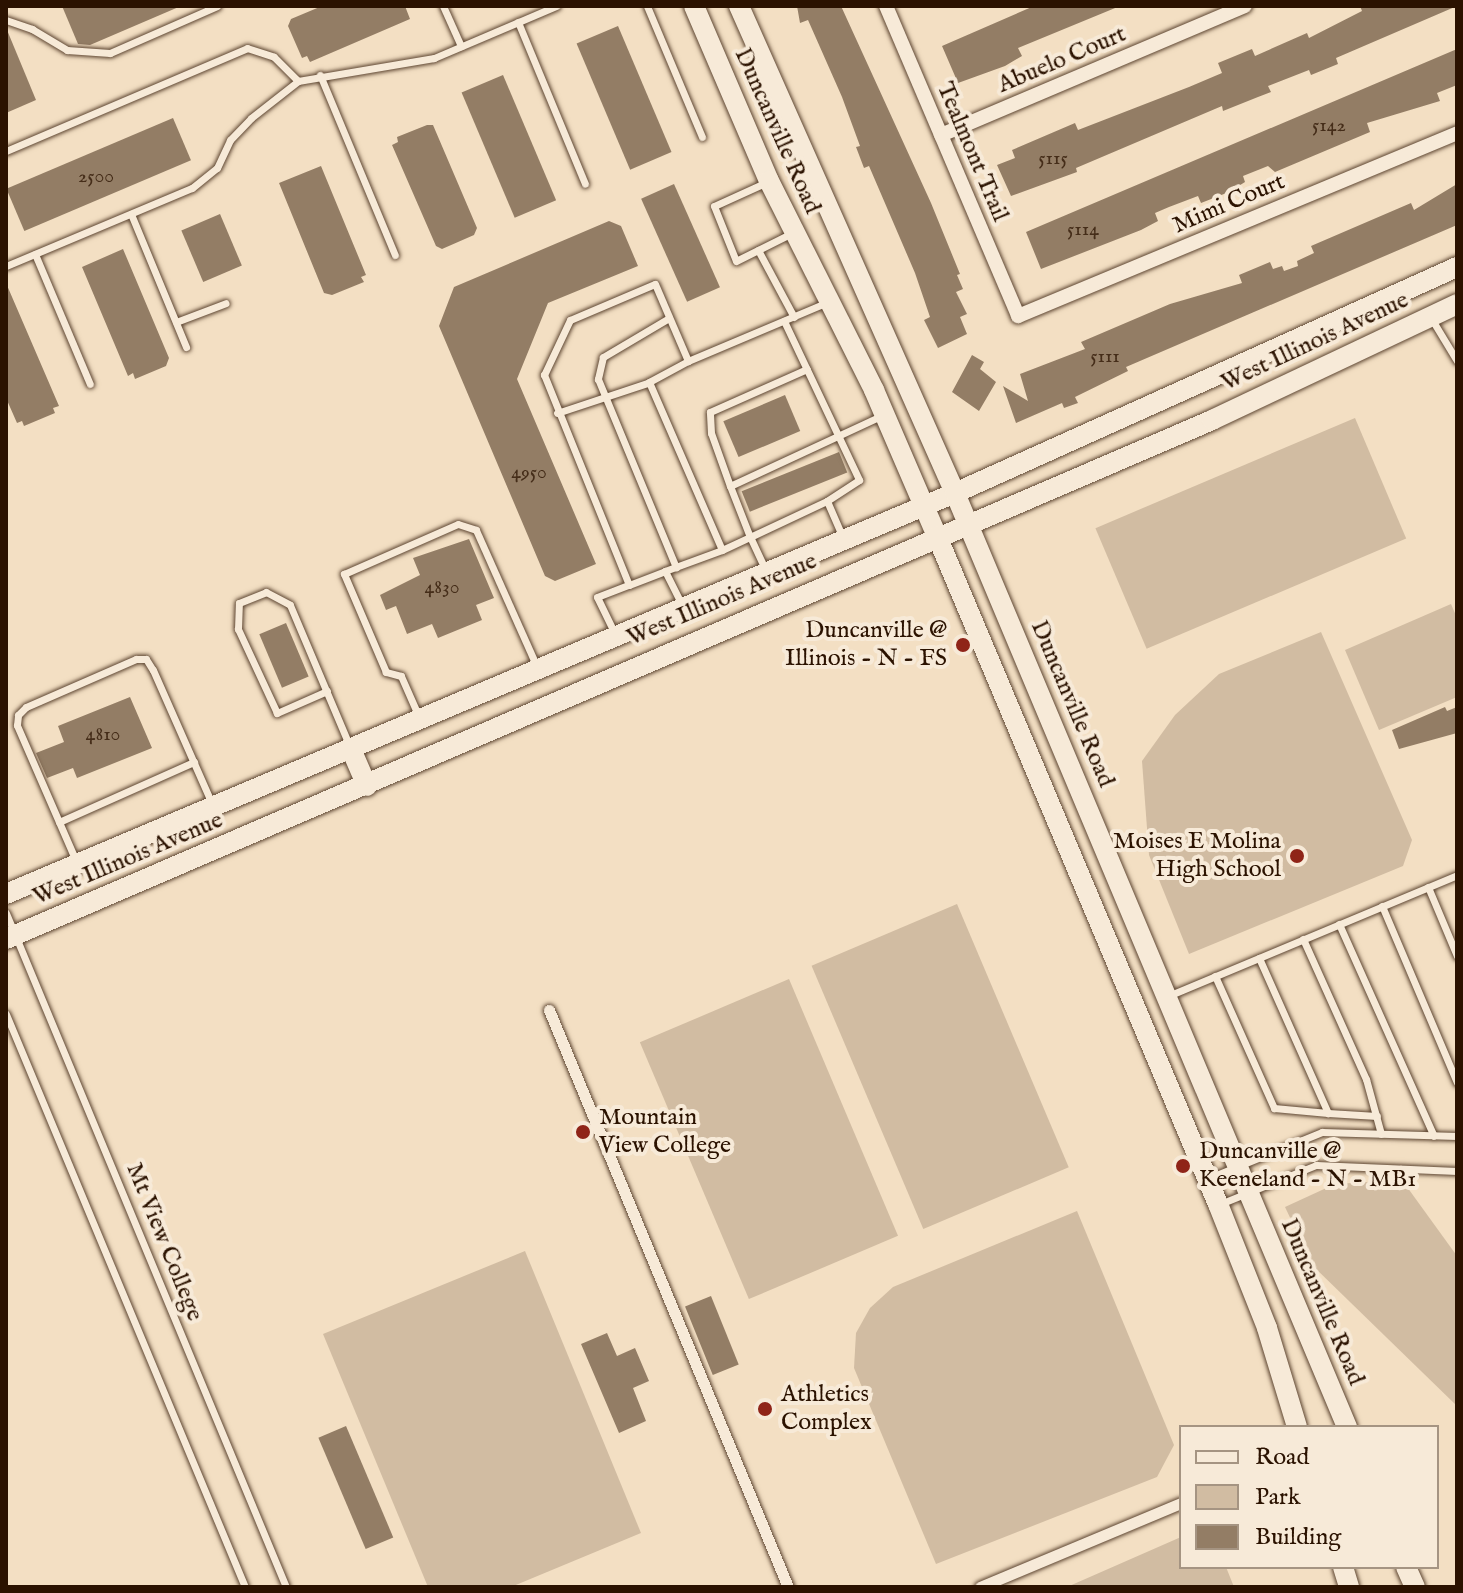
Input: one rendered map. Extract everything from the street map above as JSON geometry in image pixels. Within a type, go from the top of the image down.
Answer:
[{"type":"main road","name":"Duncanville Road","points":[[694,6],[769,181],[885,414],[937,536],[1218,1204],[1267,1328],[1296,1425]]},
{"type":"main road","name":"Duncanville Road","points":[[739,6],[968,523],[1346,1425]]},
{"type":"main road","name":"West Illinois Avenue","points":[[6,894],[955,493],[1457,267]]},
{"type":"main road","points":[[1416,285],[1430,316]]},
{"type":"main road","name":"West Illinois Avenue","points":[[11,937],[367,786],[630,667],[1212,420],[1457,304]]},
{"type":"main road","points":[[616,636],[630,667]]},
{"type":"main road","points":[[351,749],[367,786]]},
{"type":"street","name":"Tealmont Trail","points":[[886,6],[1018,316]]},
{"type":"street","name":"Abuelo Court","points":[[941,135],[1245,6]]},
{"type":"street","name":"Mimi Court","points":[[1018,316],[1457,133]]},
{"type":"street","points":[[549,1010],[788,1587]]},
{"type":"street","points":[[980,1587],[1179,1504]]},
{"type":"lane","points":[[6,20],[32,29],[67,50],[110,53],[217,6]]},
{"type":"lane","points":[[443,6],[461,46]]},
{"type":"lane","points":[[6,266],[192,188],[217,168],[230,140],[251,118],[298,81],[320,75],[399,67],[461,46],[556,6]]},
{"type":"lane","points":[[647,6],[702,137]]},
{"type":"lane","points":[[518,22],[585,184]]},
{"type":"lane","points":[[6,151],[247,48],[274,57],[298,81]]},
{"type":"lane","points":[[320,75],[395,255]]},
{"type":"lane","points":[[769,181],[714,206],[736,261],[794,232]]},
{"type":"lane","points":[[131,214],[186,347]]},
{"type":"lane","points":[[758,250],[794,317]]},
{"type":"lane","points":[[35,254],[90,384]]},
{"type":"lane","points":[[629,585],[544,375],[570,320],[655,284],[688,361]]},
{"type":"lane","points":[[557,413],[650,382],[688,361],[830,302]]},
{"type":"lane","points":[[176,322],[226,303]]},
{"type":"lane","points":[[1430,316],[1457,361]]},
{"type":"lane","points":[[669,318],[603,357],[598,379],[676,567]]},
{"type":"lane","points":[[616,636],[597,597],[722,550],[827,501],[859,480],[784,321]]},
{"type":"lane","points":[[767,573],[750,537],[711,433],[710,412],[807,369]]},
{"type":"lane","points":[[650,382],[722,550]]},
{"type":"lane","points":[[730,486],[885,414]]},
{"type":"lane","points":[[827,501],[844,540]]},
{"type":"lane","points":[[420,719],[401,676],[386,672],[344,574],[458,524],[476,530],[538,669]]},
{"type":"lane","points":[[665,571],[683,608]]},
{"type":"lane","points":[[327,691],[277,713],[238,629],[239,603],[266,592],[290,605],[327,691],[351,749]]},
{"type":"lane","points":[[77,864],[17,725],[26,707],[146,659],[213,806]]},
{"type":"lane","points":[[59,822],[194,762]]},
{"type":"lane","points":[[1165,997],[1457,875]]},
{"type":"lane","points":[[1428,887],[1457,956]]},
{"type":"lane","points":[[1382,906],[1457,1083]]},
{"type":"lane","name":"Mt View College","points":[[6,913],[11,937],[286,1587]]},
{"type":"lane","points":[[1339,924],[1434,1136]]},
{"type":"lane","points":[[1303,939],[1366,1079],[1381,1134]]},
{"type":"lane","points":[[1259,958],[1328,1113]]},
{"type":"lane","points":[[1215,976],[1274,1108],[1377,1116]]},
{"type":"lane","points":[[6,1014],[245,1587]]},
{"type":"lane","points":[[1207,1179],[1322,1132],[1457,1136]]},
{"type":"lane","points":[[1218,1204],[1316,1165],[1457,1171]]},
{"type":"green space","points":[[1355,418],[1406,539],[1147,649],[1095,528]]},
{"type":"green space","points":[[1451,604],[1457,618],[1457,697],[1379,730],[1345,650]]},
{"type":"green space","points":[[1321,632],[1412,840],[1403,866],[1189,954],[1149,855],[1142,761],[1175,715],[1219,674]]},
{"type":"green space","points":[[957,904],[1069,1167],[923,1229],[812,966]]},
{"type":"green space","points":[[789,979],[898,1236],[749,1299],[640,1042]]},
{"type":"green space","points":[[1402,1180],[1457,1256],[1457,1406],[1313,1266],[1285,1207],[1335,1184]]},
{"type":"green space","points":[[1077,1211],[1174,1445],[1157,1477],[936,1564],[854,1368],[856,1333],[870,1308],[893,1287]]},
{"type":"green space","points":[[525,1251],[641,1533],[511,1587],[428,1587],[323,1334]]},
{"type":"green space","points":[[1179,1538],[1179,1569],[1227,1569],[1234,1587],[1067,1587]]},
{"type":"building","points":[[62,6],[181,6],[90,45],[78,44]]},
{"type":"building","points":[[322,6],[405,6],[410,19],[310,62],[307,56],[302,58],[288,26],[291,19]]},
{"type":"building","points":[[797,6],[841,6],[931,203],[960,274],[957,275],[963,289],[956,292],[967,314],[960,317],[967,334],[938,348],[924,320],[930,317],[915,273],[869,166],[864,168],[856,147],[860,146],[842,97],[808,20],[800,23]]},
{"type":"building","points":[[1034,6],[1120,6],[1018,48],[1022,56],[1005,66],[958,83],[942,46]]},
{"type":"building","points":[[1360,6],[1457,6],[1336,58],[1338,64],[1311,75],[1309,70],[1268,86],[1271,92],[1223,111],[1222,106],[1076,168],[1077,172],[1011,196],[997,165],[1015,158],[1012,150],[1075,123],[1078,130],[1189,87],[1222,73],[1218,63],[1252,49],[1255,56],[1307,33],[1309,38],[1362,11]]},
{"type":"building","points":[[618,26],[672,152],[630,170],[577,44]]},
{"type":"building","points":[[6,31],[36,100],[6,113]]},
{"type":"building","points":[[1457,49],[1457,85],[1437,93],[1440,101],[1367,123],[1370,132],[1275,172],[1268,166],[1243,176],[1245,182],[1229,192],[1201,203],[1198,196],[1169,207],[1155,213],[1158,221],[1141,230],[1041,269],[1026,232]]},
{"type":"building","points":[[503,75],[556,200],[515,218],[462,93]]},
{"type":"building","points":[[173,118],[191,160],[24,231],[6,189]]},
{"type":"building","points":[[433,125],[477,228],[474,235],[442,249],[436,246],[392,145],[398,142],[397,137]]},
{"type":"building","points":[[321,166],[366,275],[361,277],[364,282],[332,295],[324,293],[279,183]]},
{"type":"building","points":[[674,184],[720,287],[687,302],[641,199]]},
{"type":"building","points":[[1457,184],[1457,225],[1126,367],[1128,371],[1075,397],[1078,403],[1064,408],[1062,403],[1016,423],[1003,386],[1028,401],[1020,374],[1085,349],[1081,342],[1170,304],[1242,283],[1239,275],[1270,262],[1273,269],[1282,266],[1284,271],[1298,266],[1297,261],[1314,253],[1311,246],[1411,203],[1414,210]]},
{"type":"building","points":[[220,214],[242,266],[203,282],[181,230]]},
{"type":"building","points":[[609,221],[621,226],[638,266],[548,303],[517,379],[596,564],[555,581],[545,576],[439,326],[454,287]]},
{"type":"building","points":[[123,249],[169,358],[166,366],[135,379],[133,373],[128,376],[82,267]]},
{"type":"building","points":[[6,283],[59,406],[53,408],[55,413],[24,426],[22,421],[17,423],[6,398]]},
{"type":"building","points":[[972,355],[984,362],[980,369],[996,382],[979,411],[952,392]]},
{"type":"building","points":[[785,395],[800,431],[739,457],[723,421]]},
{"type":"building","points":[[839,452],[847,472],[750,512],[742,491]]},
{"type":"building","points":[[469,539],[494,598],[476,605],[482,620],[438,638],[432,624],[407,634],[396,606],[386,610],[380,595],[420,575],[413,558]]},
{"type":"building","points":[[286,623],[309,676],[282,688],[259,634]]},
{"type":"building","points":[[130,697],[152,748],[77,778],[73,768],[47,778],[36,753],[64,742],[58,726]]},
{"type":"building","points":[[1445,707],[1447,711],[1457,707],[1457,733],[1399,749],[1392,730]]},
{"type":"building","points":[[711,1296],[739,1365],[713,1375],[685,1306]]},
{"type":"building","points":[[607,1333],[617,1356],[635,1348],[649,1381],[633,1388],[646,1421],[619,1433],[581,1344]]},
{"type":"building","points":[[346,1426],[393,1537],[366,1549],[318,1438]]},
{"type":"place","name":"Duncanville @ Illinois - N - FS","points":[[963,645]]},
{"type":"place","name":"Moises E Molina High School","points":[[1297,856]]},
{"type":"place","name":"Mountain View College","points":[[583,1132]]},
{"type":"place","name":"Duncanville @ Keeneland - N - MB1","points":[[1183,1166]]},
{"type":"place","name":"Athletics Complex","points":[[765,1409]]}]
